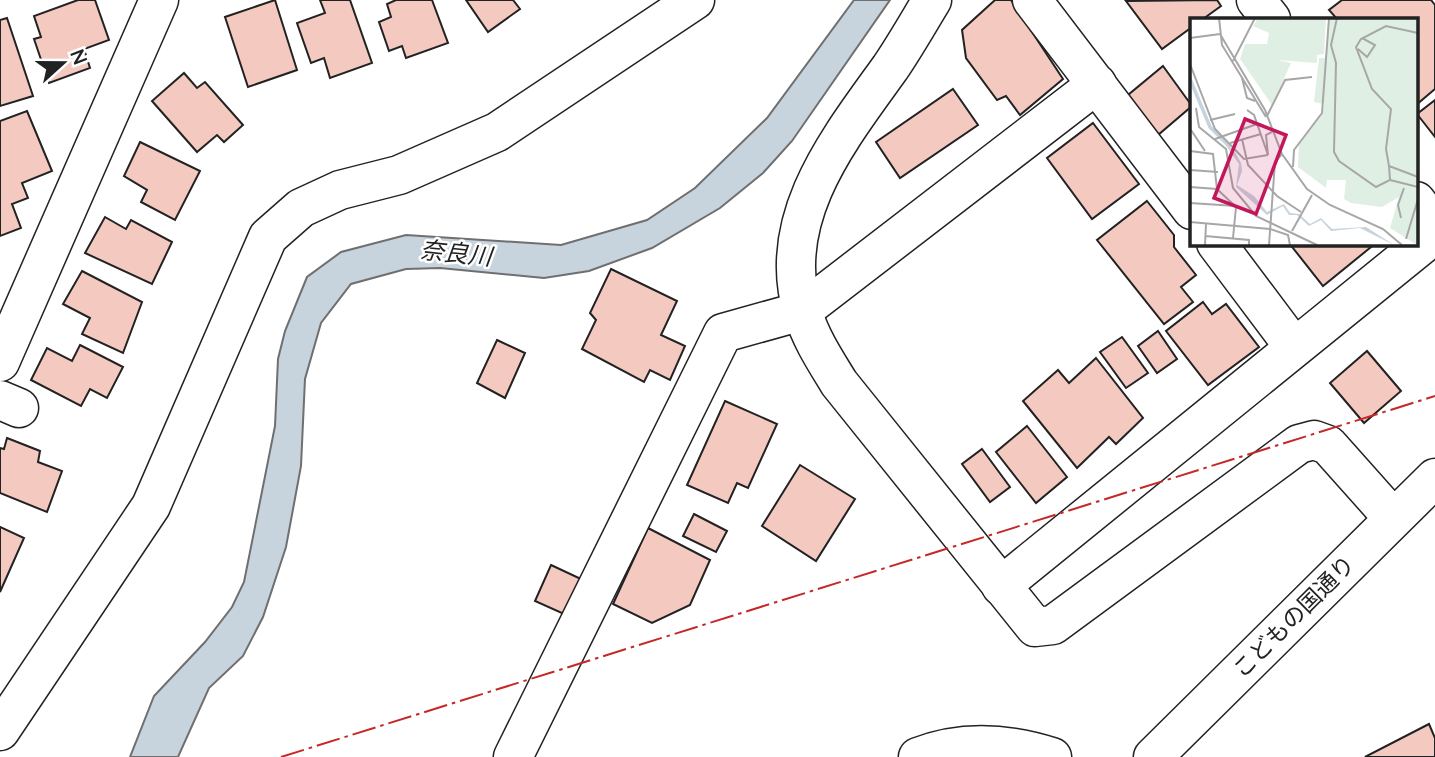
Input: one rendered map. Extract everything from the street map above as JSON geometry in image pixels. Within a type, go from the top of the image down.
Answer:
[{"type":"street","points":[[0,362],[159,0]]},
{"type":"street","points":[[0,731],[151,506],[268,237],[301,208],[340,190],[399,175],[497,132],[695,0]]},
{"type":"street","points":[[932,0],[892,65],[838,137],[815,181],[798,232],[796,275],[802,311],[815,344],[839,383],[1035,627],[1054,625],[1299,444],[1314,440],[1328,445],[1393,518]]},
{"type":"street","points":[[1032,0],[1190,207]]},
{"type":"street","points":[[1256,0],[1270,18]]},
{"type":"street","points":[[513,757],[723,333],[802,311],[1097,84]]},
{"type":"street","points":[[1418,204],[1435,225]]},
{"type":"street","points":[[1001,586],[1435,234]]},
{"type":"street","points":[[1218,245],[1294,347]]},
{"type":"street","name":"こどもの国通り","points":[[1153,757],[1435,478]]},
{"type":"street","points":[[918,757],[939,749],[990,744],[1052,757]]},
{"type":"water","name":"奈良川","points":[[854,0],[890,0],[792,141],[763,173],[720,208],[652,248],[589,271],[544,278],[440,268],[406,269],[351,284],[321,323],[305,379],[301,466],[286,547],[263,617],[243,656],[209,688],[178,757],[130,757],[154,696],[205,642],[232,607],[244,582],[275,426],[278,359],[285,331],[307,277],[341,252],[406,235],[561,245],[647,220],[695,188],[767,118]]},
{"type":"building","points":[[78,0],[95,0],[109,40],[84,49],[90,68],[49,83],[34,39],[41,37],[34,16]]},
{"type":"building","points":[[275,0],[297,70],[248,87],[225,17]]},
{"type":"building","points":[[320,0],[350,0],[372,63],[330,78],[324,58],[311,63],[297,23],[325,13]]},
{"type":"building","points":[[396,0],[432,0],[448,43],[406,58],[402,46],[389,51],[379,22],[391,17],[387,4]]},
{"type":"building","points":[[466,0],[513,0],[520,9],[488,32]]},
{"type":"building","points":[[995,0],[1011,0],[1063,79],[1020,115],[1006,96],[997,100],[966,58],[962,30]]},
{"type":"building","points":[[1217,0],[1221,6],[1204,18],[1190,18],[1190,28],[1162,49],[1126,1]]},
{"type":"building","points":[[1342,0],[1431,0],[1435,5],[1435,89],[1418,103],[1418,18],[1336,18],[1329,10]]},
{"type":"building","points":[[7,18],[33,96],[0,106],[0,20]]},
{"type":"building","points":[[1163,66],[1190,103],[1190,108],[1158,135],[1128,95]]},
{"type":"building","points":[[184,73],[197,88],[205,82],[243,125],[224,142],[217,135],[197,152],[152,101]]},
{"type":"building","points":[[953,89],[978,125],[900,178],[876,142]]},
{"type":"building","points":[[1435,100],[1435,137],[1418,115]]},
{"type":"building","points":[[27,111],[52,171],[22,183],[28,198],[12,204],[21,228],[0,236],[0,121]]},
{"type":"building","points":[[1093,123],[1139,184],[1092,219],[1047,158]]},
{"type":"building","points":[[140,142],[200,171],[175,220],[141,202],[147,190],[124,176]]},
{"type":"building","points":[[1147,201],[1174,235],[1174,247],[1196,275],[1181,287],[1193,302],[1164,324],[1097,240]]},
{"type":"building","points":[[105,217],[126,229],[131,220],[172,242],[152,284],[85,253]]},
{"type":"building","points":[[1291,245],[1374,245],[1323,286]]},
{"type":"building","points":[[611,269],[677,301],[661,335],[685,346],[670,380],[650,370],[644,382],[582,349],[596,320],[590,313]]},
{"type":"building","points":[[82,271],[142,302],[123,353],[82,334],[90,318],[63,304]]},
{"type":"building","points":[[1203,302],[1212,314],[1226,304],[1259,347],[1208,385],[1166,331]]},
{"type":"building","points":[[1158,331],[1177,359],[1157,373],[1138,346]]},
{"type":"building","points":[[1122,337],[1148,373],[1126,388],[1100,352]]},
{"type":"building","points":[[497,340],[525,353],[505,398],[477,383]]},
{"type":"building","points":[[80,345],[123,367],[107,398],[90,389],[81,406],[31,380],[47,348],[72,361]]},
{"type":"building","points":[[1367,351],[1401,391],[1364,423],[1330,383]]},
{"type":"building","points":[[1096,358],[1143,418],[1116,444],[1109,437],[1077,468],[1023,401],[1058,370],[1069,383]]},
{"type":"building","points":[[725,401],[777,424],[748,488],[737,483],[728,503],[687,485]]},
{"type":"building","points":[[1027,426],[1067,477],[1036,503],[996,452]]},
{"type":"building","points":[[7,438],[40,451],[38,462],[62,471],[47,512],[0,493],[0,448],[4,449]]},
{"type":"building","points":[[982,449],[1010,487],[990,502],[962,464]]},
{"type":"building","points":[[800,465],[855,499],[816,561],[762,526]]},
{"type":"building","points":[[694,514],[727,531],[716,552],[683,536]]},
{"type":"building","points":[[0,527],[24,538],[0,592]]},
{"type":"building","points":[[648,528],[710,560],[690,605],[652,623],[613,604]]},
{"type":"building","points":[[551,565],[581,579],[564,614],[535,601]]},
{"type":"building","points":[[1429,724],[1435,738],[1435,757],[1365,757]]},
{"type":"power","points":[[281,757],[1435,396]]}]
